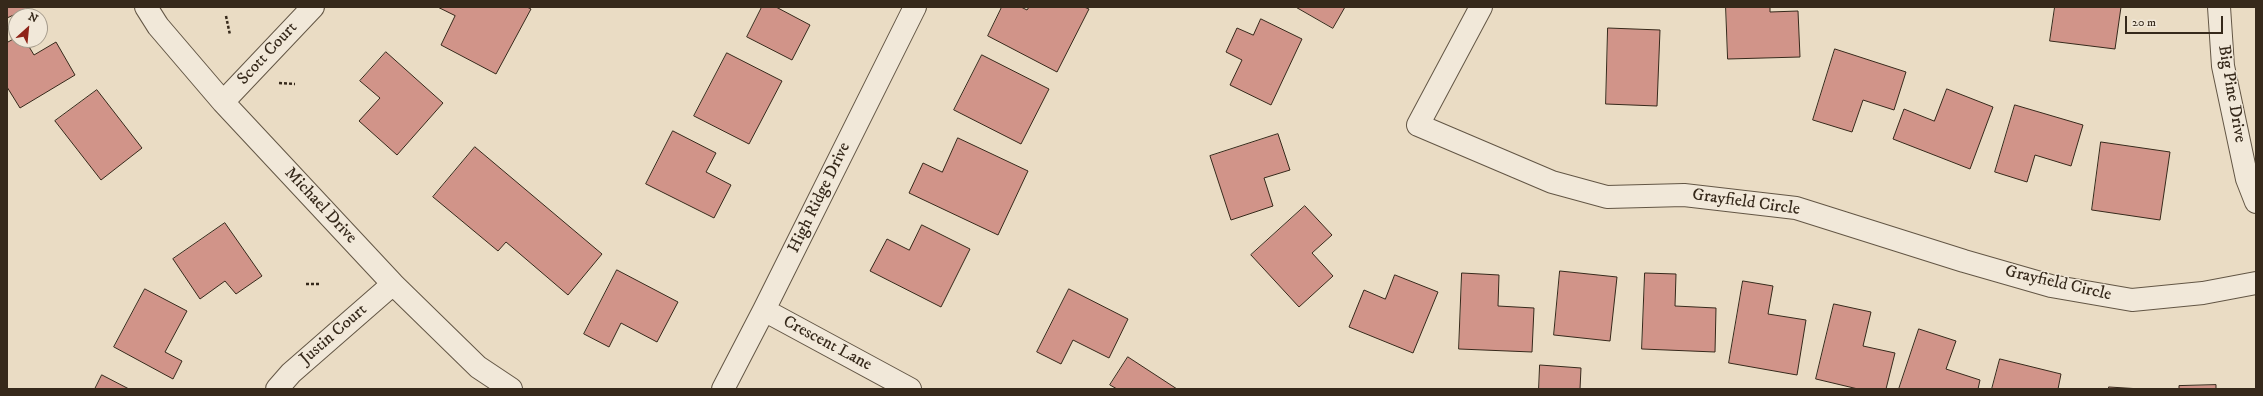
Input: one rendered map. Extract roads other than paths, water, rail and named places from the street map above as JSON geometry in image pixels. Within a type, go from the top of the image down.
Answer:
[{"type":"street","name":"Michael Drive","points":[[146,7],[158,26],[223,102],[393,284],[478,367],[511,389]]},
{"type":"street","name":"Scott Court","points":[[223,102],[313,7]]},
{"type":"street","name":"High Ridge Drive","points":[[723,389],[915,7]]},
{"type":"street","name":"Grayfield Circle","points":[[1482,7],[1418,125],[1552,182],[1607,197],[1684,195],[1796,208],[1964,261],[2051,286],[2132,300],[2203,293],[2256,284]]},
{"type":"street","name":"Big Pine Drive","points":[[2219,7],[2223,66],[2247,180],[2256,202]]},
{"type":"street","name":"Justin Court","points":[[277,389],[291,373],[393,284]]},
{"type":"street","name":"Crescent Lane","points":[[764,310],[910,389]]}]
